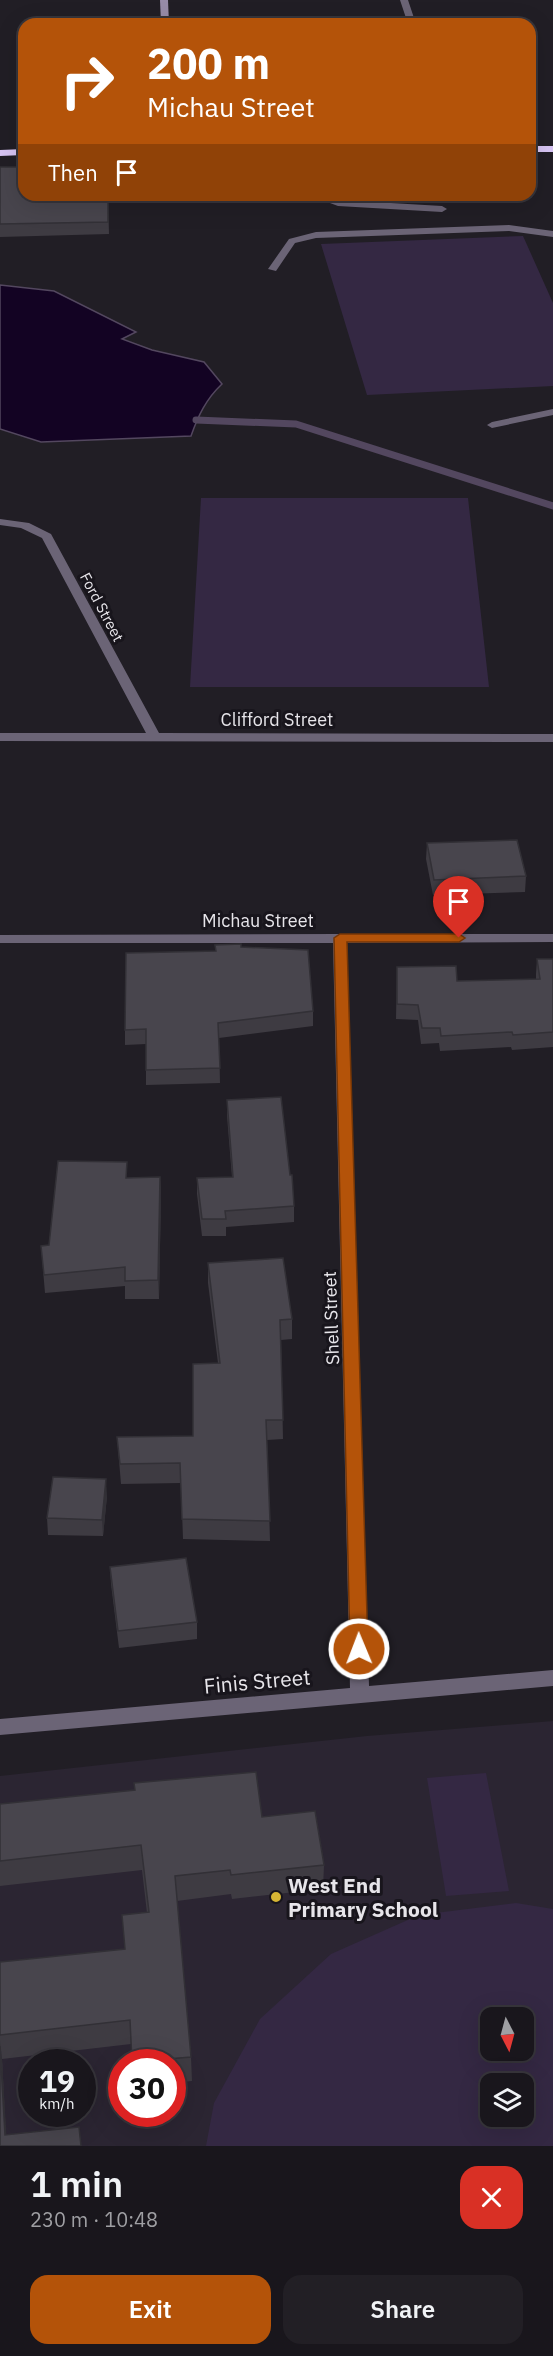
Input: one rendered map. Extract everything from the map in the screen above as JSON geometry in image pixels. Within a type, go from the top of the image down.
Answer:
[{"type":"highway","points":[[536,149],[553,149]]},
{"type":"highway","points":[[0,153],[18,152]]},
{"type":"street","points":[[164,0],[165,18]]},
{"type":"street","points":[[404,0],[410,18]]},
{"type":"street","points":[[333,201],[442,209]]},
{"type":"street","points":[[273,269],[292,241],[316,235],[509,228],[553,234]]},
{"type":"street","points":[[492,426],[553,412]]},
{"type":"street","name":"Ford Street","points":[[0,522],[17,523],[36,528],[47,536],[154,736]]},
{"type":"street","name":"Clifford Street","points":[[0,737],[553,738]]},
{"type":"street","name":"Shell Street","points":[[340,938],[360,1696]]},
{"type":"street","name":"Michau Street","points":[[0,939],[553,938]]},
{"type":"street","name":"Finis Street","points":[[0,1727],[553,1678]]},
{"type":"shaded area","points":[[523,236],[553,303],[553,386],[367,395],[321,244]]},
{"type":"shaded area","points":[[0,285],[54,291],[136,332],[122,339],[152,350],[204,362],[222,384],[203,408],[191,436],[41,442],[0,429]]},
{"type":"shaded area","points":[[201,498],[468,498],[489,687],[190,687]]},
{"type":"shaded area","name":"West End Primary School","points":[[553,1721],[553,2146],[0,2146],[0,1776],[367,1736]]},
{"type":"shaded area","points":[[486,1773],[509,1891],[446,1896],[427,1778]]},
{"type":"shaded area","points":[[516,1903],[553,1909],[553,2146],[206,2146],[214,2103],[260,2019],[331,1954],[419,1915]]},
{"type":"building","points":[[0,167],[18,167],[18,201],[108,201],[108,222],[0,224]]},
{"type":"building","points":[[517,840],[526,876],[434,880],[427,843]]},
{"type":"building","points":[[241,944],[241,947],[308,950],[313,1011],[218,1023],[220,1068],[146,1070],[146,1029],[125,1030],[126,953],[216,951],[215,945]]},
{"type":"building","points":[[537,959],[553,959],[553,1032],[441,1036],[440,1028],[422,1028],[418,1005],[397,1004],[397,967],[456,966],[457,981],[540,979]]},
{"type":"building","points":[[281,1097],[294,1206],[225,1211],[226,1219],[202,1219],[197,1178],[233,1177],[227,1100]]},
{"type":"building","points":[[58,1161],[127,1162],[126,1178],[160,1177],[158,1280],[125,1281],[125,1267],[44,1275],[41,1246],[49,1245]]},
{"type":"building","points":[[283,1258],[292,1319],[280,1320],[283,1420],[266,1420],[270,1521],[182,1519],[180,1463],[120,1464],[117,1437],[193,1436],[193,1364],[220,1363],[208,1263]]},
{"type":"building","points":[[53,1477],[106,1479],[102,1520],[47,1518]]},
{"type":"building","points":[[186,1558],[197,1622],[118,1631],[110,1567]]},
{"type":"building","points":[[256,1772],[262,1817],[315,1811],[324,1865],[231,1875],[230,1870],[175,1876],[191,2057],[186,2057],[186,2049],[131,2049],[130,2020],[0,2035],[0,1962],[125,1949],[122,1915],[149,1912],[141,1845],[0,1861],[0,1804],[135,1790],[134,1783]]},
{"type":"building","points":[[0,2046],[5,2135],[79,2127],[81,2146],[0,2146]]},
{"type":"waterway","points":[[196,420],[296,424],[553,506]]},
{"type":"place","name":"West End Primary School","points":[[276,1897]]},
{"type":"route","points":[[359,1649],[340,938],[459,938]]}]
